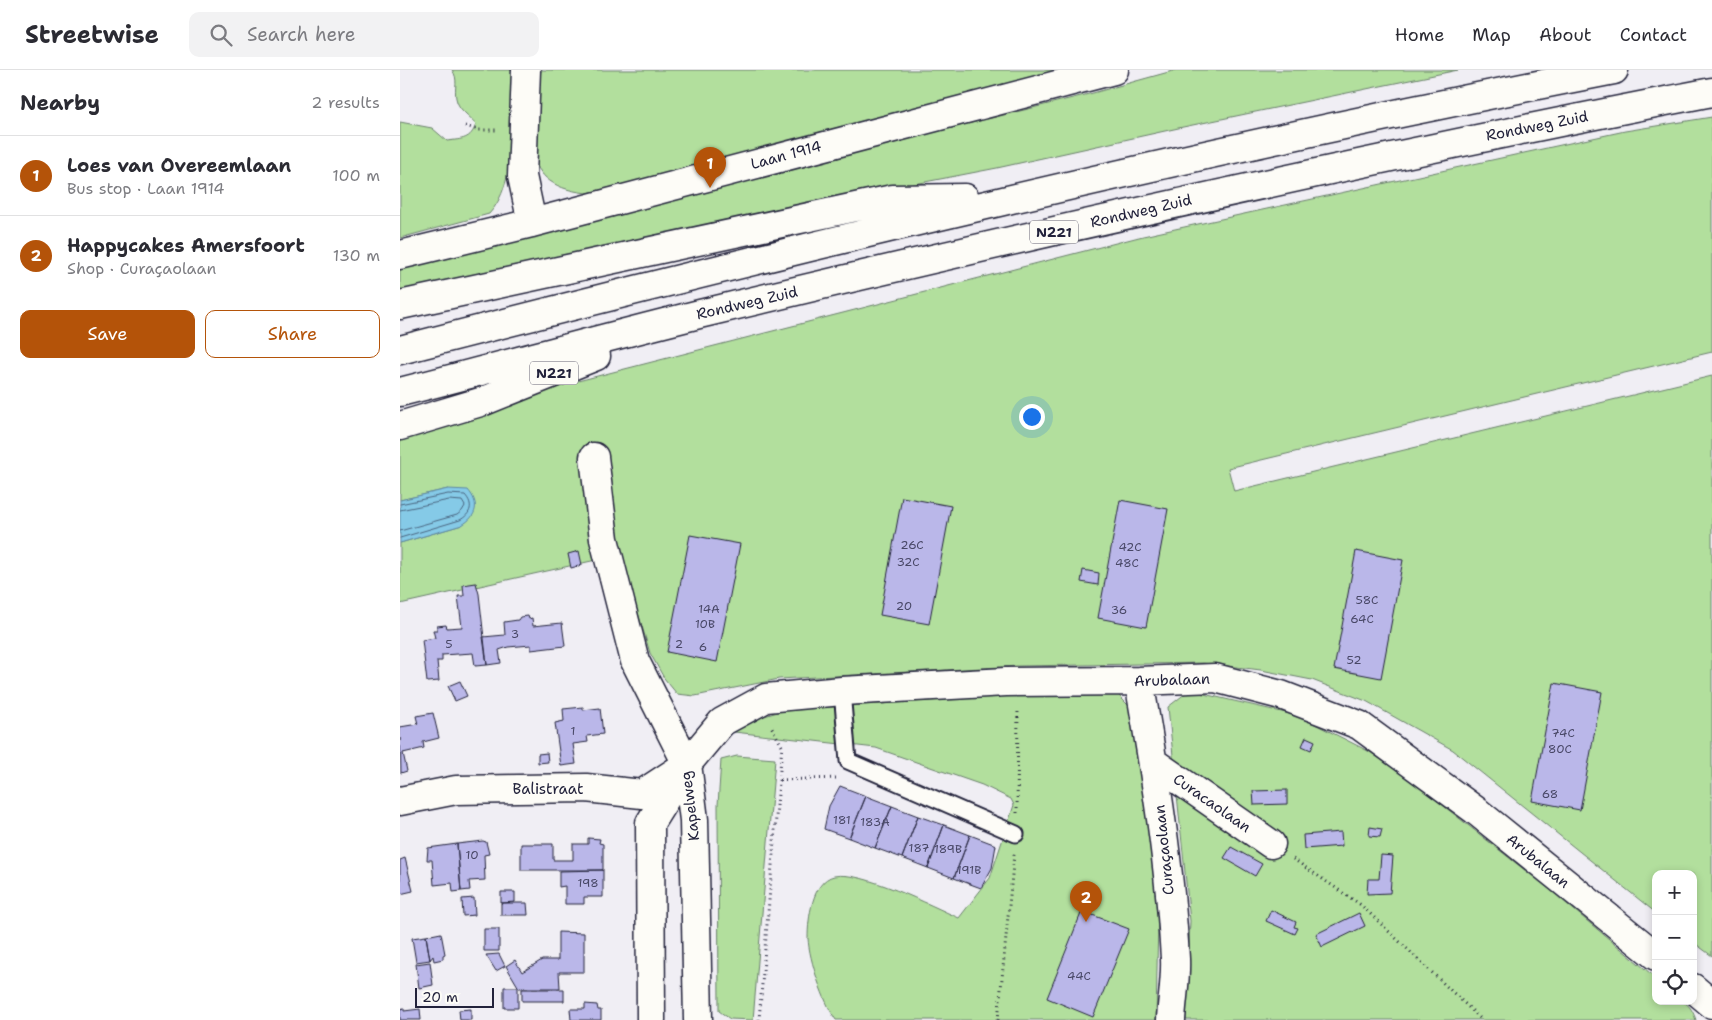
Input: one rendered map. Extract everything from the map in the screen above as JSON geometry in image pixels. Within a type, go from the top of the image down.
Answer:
[{"type":"street","points":[[526,70],[522,131],[522,176],[532,223]]},
{"type":"street","name":"Laan 1914","points":[[400,254],[532,223],[1114,70]]},
{"type":"street","points":[[400,350],[820,244],[1024,196],[1253,144],[1614,70]]},
{"type":"street","name":"Rondweg Zuid","points":[[400,392],[706,313],[1261,183],[1516,130],[1712,92]]},
{"type":"street","points":[[400,305],[893,200],[1024,196]]},
{"type":"street","name":"N221","points":[[400,426],[484,401],[706,313]]},
{"type":"street","points":[[594,457],[604,539],[635,661],[687,764]]},
{"type":"street","name":"Arubalaan","points":[[687,764],[722,722],[759,702],[774,697],[842,691],[1006,682],[1139,681],[1215,678],[1280,695],[1359,725],[1475,810],[1652,953]]},
{"type":"street","name":"Curaçaolaan","points":[[1139,681],[1154,762],[1166,863],[1175,961],[1171,1020]]},
{"type":"street","name":"Curacaolaan","points":[[1154,762],[1271,844]]},
{"type":"street","name":"Balistraat","points":[[400,801],[456,790],[586,788],[642,794],[687,764]]},
{"type":"street","name":"Kapelweg","points":[[650,1020],[650,823],[687,764]]},
{"type":"street","name":"Kapelweg","points":[[687,764],[694,829],[698,1020]]},
{"type":"street","points":[[1697,991],[1712,1004]]},
{"type":"lane","points":[[842,691],[848,761],[1016,834]]},
{"type":"path","points":[[465,126],[479,130],[522,131]]},
{"type":"path","points":[[759,702],[782,746],[759,1020]]},
{"type":"path","points":[[780,780],[836,779],[848,761]]},
{"type":"path","points":[[1271,844],[1361,905],[1482,1020]]},
{"type":"green space","points":[[452,70],[517,70],[512,146],[505,185],[498,201],[489,214],[400,238],[400,122],[432,128],[447,141],[469,136],[476,124],[461,109],[457,102],[455,77]]},
{"type":"green space","points":[[541,70],[1055,70],[1004,87],[768,150],[587,193],[563,188],[546,178],[537,165],[532,149],[532,131]]},
{"type":"green space","points":[[1176,70],[1458,70],[997,168],[760,214],[400,293],[400,264],[649,203],[655,205],[711,191],[716,186],[1093,93]]},
{"type":"green space","points":[[1712,117],[1712,352],[1228,468],[1234,491],[1712,376],[1712,956],[1697,945],[1697,870],[1652,870],[1652,910],[1453,750],[1366,701],[1312,680],[1261,670],[1203,663],[1019,666],[779,679],[695,696],[677,694],[664,678],[650,653],[620,553],[611,503],[607,451],[602,447],[583,448],[596,560],[400,604],[400,543],[462,525],[448,489],[400,500],[400,431],[539,391],[1143,236],[1625,131]]},
{"type":"green space","points":[[1195,692],[1299,716],[1370,752],[1421,788],[1550,890],[1652,975],[1652,1005],[1688,1005],[1696,1020],[1186,1020],[1190,921],[1168,707],[1186,693]]},
{"type":"green space","points":[[1116,693],[1131,708],[1139,736],[1158,918],[1156,1020],[836,1020],[822,992],[814,969],[808,938],[810,911],[821,885],[827,879],[834,876],[861,878],[897,890],[959,918],[990,878],[1014,805],[1011,799],[982,785],[876,748],[734,732],[745,722],[784,710],[1022,695]]},
{"type":"green space","points":[[737,756],[775,759],[753,1020],[730,1019],[719,1011],[718,805],[721,760]]},
{"type":"water","points":[[448,489],[468,490],[472,495],[475,509],[471,518],[462,525],[400,543],[400,500]]},
{"type":"building","points":[[902,497],[951,506],[929,624],[880,615]]},
{"type":"building","points":[[1120,500],[1168,509],[1146,627],[1098,618]]},
{"type":"building","points":[[690,535],[740,544],[717,662],[667,652]]},
{"type":"building","points":[[579,551],[582,565],[571,568],[568,554]]},
{"type":"building","points":[[1356,551],[1403,560],[1381,678],[1334,669]]},
{"type":"building","points":[[1083,570],[1099,573],[1098,585],[1081,582]]},
{"type":"building","points":[[476,583],[479,594],[487,665],[475,666],[473,653],[442,655],[442,661],[437,661],[439,681],[427,682],[422,640],[435,638],[433,630],[437,630],[437,626],[446,625],[447,628],[462,627],[458,596],[464,596],[463,585]]},
{"type":"building","points":[[528,616],[529,619],[532,618],[533,626],[562,623],[565,646],[531,650],[531,645],[508,647],[499,650],[501,663],[487,665],[483,637],[505,635],[504,622]]},
{"type":"building","points":[[460,681],[467,696],[455,701],[448,686]]},
{"type":"building","points":[[1554,683],[1602,692],[1580,810],[1532,801]]},
{"type":"building","points":[[583,707],[583,710],[600,708],[603,734],[587,736],[588,742],[573,744],[576,764],[561,766],[555,723],[564,721],[563,709]]},
{"type":"building","points":[[433,713],[439,738],[423,742],[424,748],[403,753],[407,771],[401,773],[400,727],[418,724],[416,716]]},
{"type":"building","points":[[1306,737],[1315,741],[1311,750],[1302,746]]},
{"type":"building","points":[[547,753],[548,762],[538,763],[538,754]]},
{"type":"building","points":[[840,786],[866,796],[849,838],[824,829],[829,806]]},
{"type":"building","points":[[1287,790],[1287,804],[1254,805],[1253,791]]},
{"type":"building","points":[[866,796],[892,806],[875,848],[849,838]]},
{"type":"building","points":[[892,806],[918,816],[902,858],[875,848]]},
{"type":"building","points":[[918,816],[944,825],[928,868],[902,858]]},
{"type":"building","points":[[944,825],[970,835],[954,878],[928,868]]},
{"type":"building","points":[[1370,827],[1382,829],[1380,837],[1369,836]]},
{"type":"building","points":[[1341,832],[1342,846],[1304,849],[1303,835]]},
{"type":"building","points":[[970,835],[996,845],[992,868],[981,888],[954,878]]},
{"type":"building","points":[[588,838],[600,839],[599,843],[603,844],[603,870],[521,870],[521,844],[553,844],[553,860],[573,860],[573,844],[588,844]]},
{"type":"building","points":[[486,842],[489,854],[484,855],[485,880],[469,881],[470,890],[461,891],[457,844]]},
{"type":"building","points":[[457,844],[461,891],[453,892],[452,883],[434,885],[432,860],[427,860],[428,848]]},
{"type":"building","points":[[1231,847],[1262,864],[1255,876],[1224,858]]},
{"type":"building","points":[[1381,855],[1393,856],[1390,893],[1367,894],[1368,879],[1379,879]]},
{"type":"building","points":[[405,858],[413,891],[400,894],[400,860]]},
{"type":"building","points":[[603,870],[603,897],[584,897],[584,904],[565,904],[565,886],[559,887],[559,871]]},
{"type":"building","points":[[501,892],[515,892],[515,902],[501,903]]},
{"type":"building","points":[[474,898],[475,915],[463,916],[462,899]]},
{"type":"building","points":[[501,903],[527,903],[528,915],[501,915]]},
{"type":"building","points":[[1271,910],[1296,922],[1294,927],[1298,928],[1295,934],[1266,921]]},
{"type":"building","points":[[1082,911],[1129,929],[1093,1017],[1047,998]]},
{"type":"building","points":[[1359,913],[1365,926],[1322,947],[1316,934]]},
{"type":"building","points":[[484,929],[499,929],[499,951],[484,951]]},
{"type":"building","points":[[558,932],[584,933],[584,972],[559,972],[560,988],[519,988],[506,966],[515,960],[522,972],[542,960],[558,960]]},
{"type":"building","points":[[441,933],[445,954],[443,959],[434,961],[433,956],[430,960],[426,936]]},
{"type":"building","points":[[426,936],[430,960],[416,962],[412,938]]},
{"type":"building","points":[[499,954],[505,966],[496,971],[486,955]]},
{"type":"building","points":[[430,962],[433,985],[419,988],[416,964]]},
{"type":"building","points":[[504,987],[518,987],[518,1008],[504,1008]]},
{"type":"building","points":[[522,989],[564,989],[564,1001],[522,1001]]},
{"type":"building","points":[[585,1004],[597,1005],[598,1010],[601,1010],[601,1020],[571,1020],[570,1009],[585,1009]]},
{"type":"building","points":[[404,1008],[404,1011],[420,1009],[421,1020],[400,1020],[400,1009]]},
{"type":"building","points":[[471,1009],[471,1020],[460,1020],[459,1010]]},
{"type":"place","name":"Loes van Overeemlaan","points":[[710,188]]},
{"type":"place","name":"Happycakes Amersfoort","points":[[1086,922]]}]
